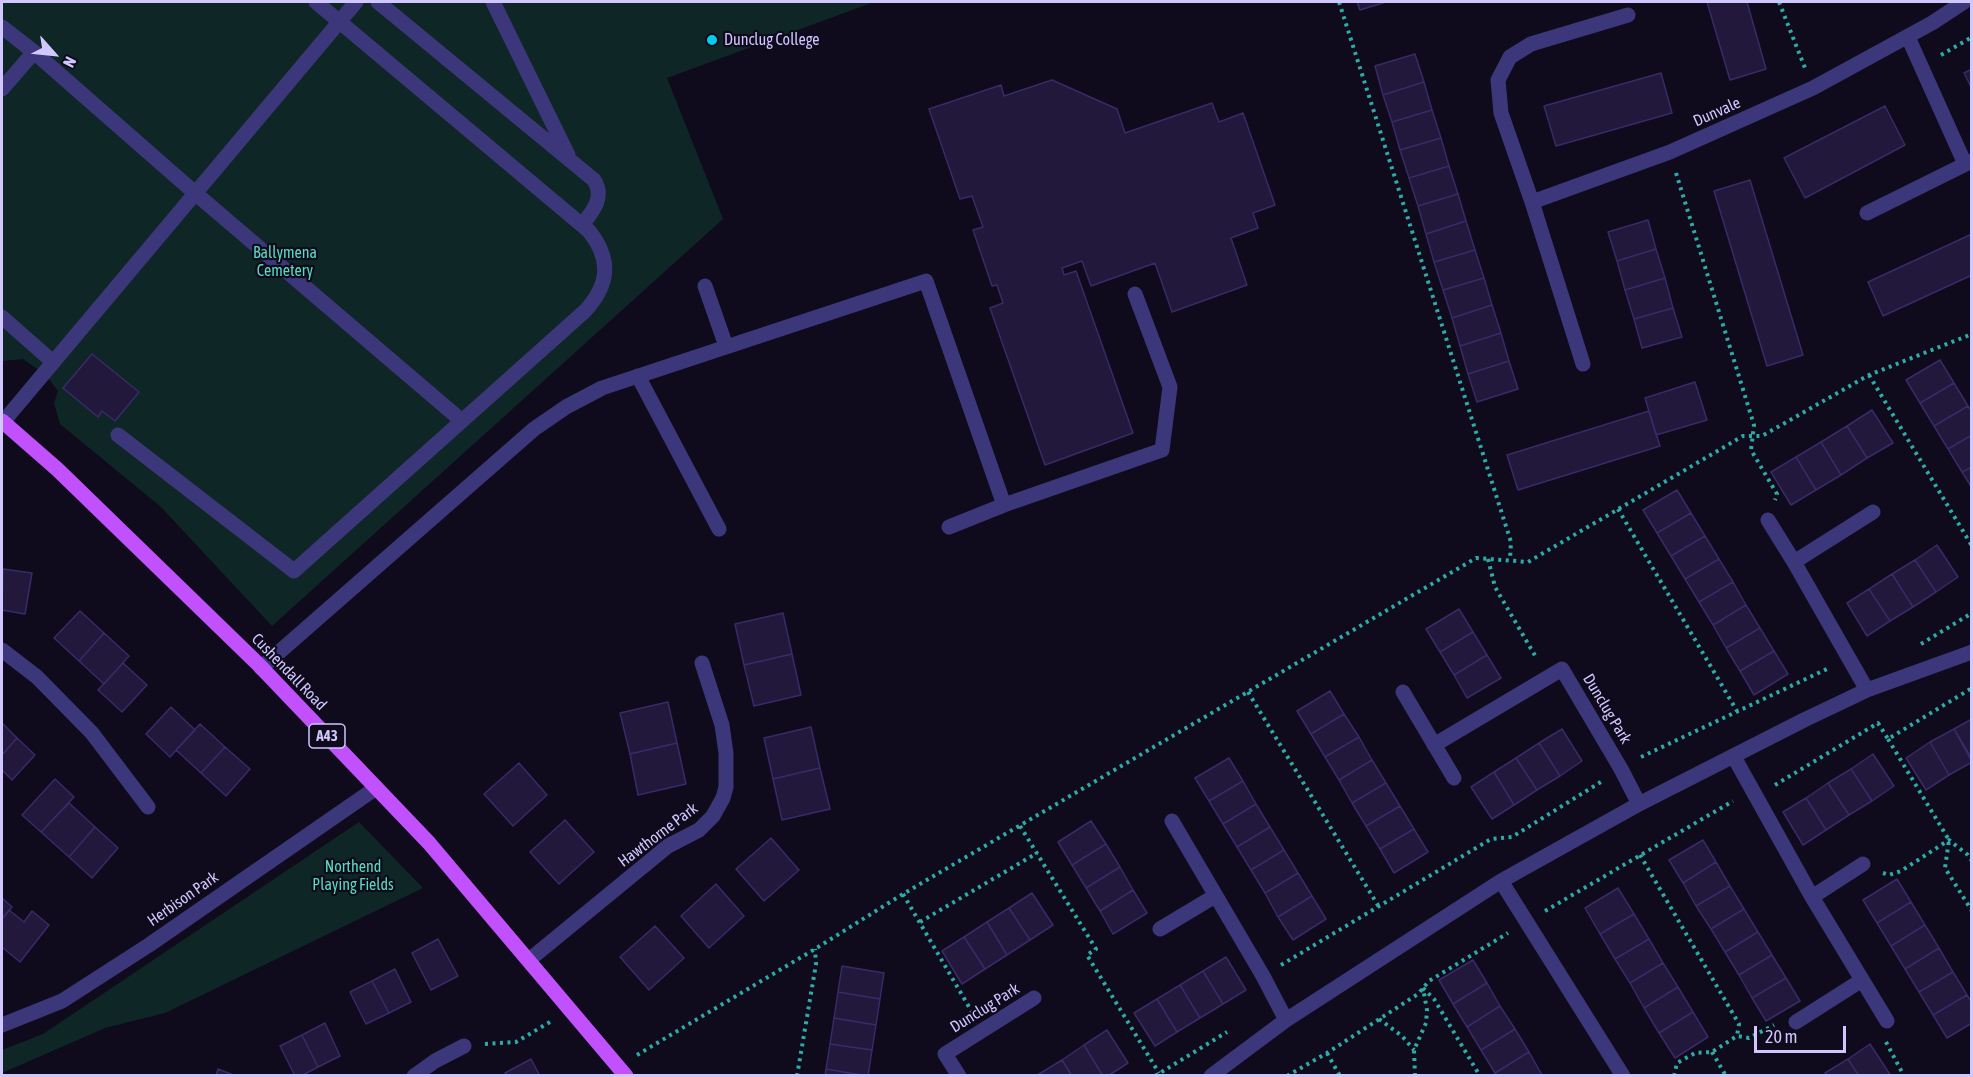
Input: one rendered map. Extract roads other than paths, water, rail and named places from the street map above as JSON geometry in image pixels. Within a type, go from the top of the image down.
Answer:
[{"type":"main road","name":"Cushendall Road","points":[[2,421],[57,469],[261,668],[429,843],[622,1071]]},
{"type":"street","points":[[118,435],[294,571],[585,311],[600,292],[604,283],[605,262],[602,250],[582,225],[316,2]]},
{"type":"street","points":[[2,421],[357,2]]},
{"type":"street","points":[[378,2],[594,180],[598,192],[595,208],[582,225]]},
{"type":"street","points":[[493,2],[571,160]]},
{"type":"street","name":"Dunvale","points":[[1532,202],[1670,153],[1813,88],[1908,37],[1964,2]]},
{"type":"street","points":[[1583,364],[1532,202],[1501,113],[1498,80],[1510,57],[1531,44],[1628,15]]},
{"type":"street","points":[[2,27],[34,52],[462,421]]},
{"type":"street","points":[[1867,213],[1968,163],[1908,37]]},
{"type":"street","points":[[2,89],[34,52]]},
{"type":"street","points":[[261,668],[534,429],[566,407],[602,388],[926,281],[1004,505]]},
{"type":"street","points":[[705,286],[726,346]]},
{"type":"street","points":[[949,527],[1004,505],[1162,450],[1170,387],[1134,294]]},
{"type":"street","points":[[2,317],[53,362]]},
{"type":"street","points":[[638,376],[719,529]]},
{"type":"street","points":[[1794,562],[1873,512]]},
{"type":"street","points":[[1768,520],[1867,690]]},
{"type":"street","points":[[2,650],[37,677],[92,733],[148,807]]},
{"type":"street","points":[[1211,1076],[1286,1020],[1501,881],[1639,804],[1867,690],[1971,652]]},
{"type":"street","name":"Hawthorne Park","points":[[529,960],[668,846],[699,830],[713,816],[726,787],[726,753],[722,725],[702,663]]},
{"type":"street","name":"Dunclug Park","points":[[1434,746],[1562,669],[1639,804]]},
{"type":"street","points":[[1403,692],[1454,778]]},
{"type":"street","points":[[1734,757],[1812,897],[1887,1021]]},
{"type":"street","name":"Herbison Park","points":[[2,1025],[62,1001],[149,945],[376,788]]},
{"type":"street","points":[[1172,821],[1263,976],[1286,1020]]},
{"type":"street","points":[[1812,897],[1863,864]]},
{"type":"street","points":[[1501,881],[1623,1076]]},
{"type":"street","points":[[1160,929],[1215,896]]},
{"type":"street","points":[[1796,1022],[1862,980]]},
{"type":"street","name":"Dunclug Park","points":[[958,1076],[945,1054],[1034,998]]},
{"type":"street","points":[[414,1076],[464,1046]]},
{"type":"place","name":"Dunclug College","points":[[712,40]]},
{"type":"park label","name":"Ballymena Cemetery","points":[[285,262]]},
{"type":"park label","name":"Northend Playing Fields","points":[[353,876]]}]
